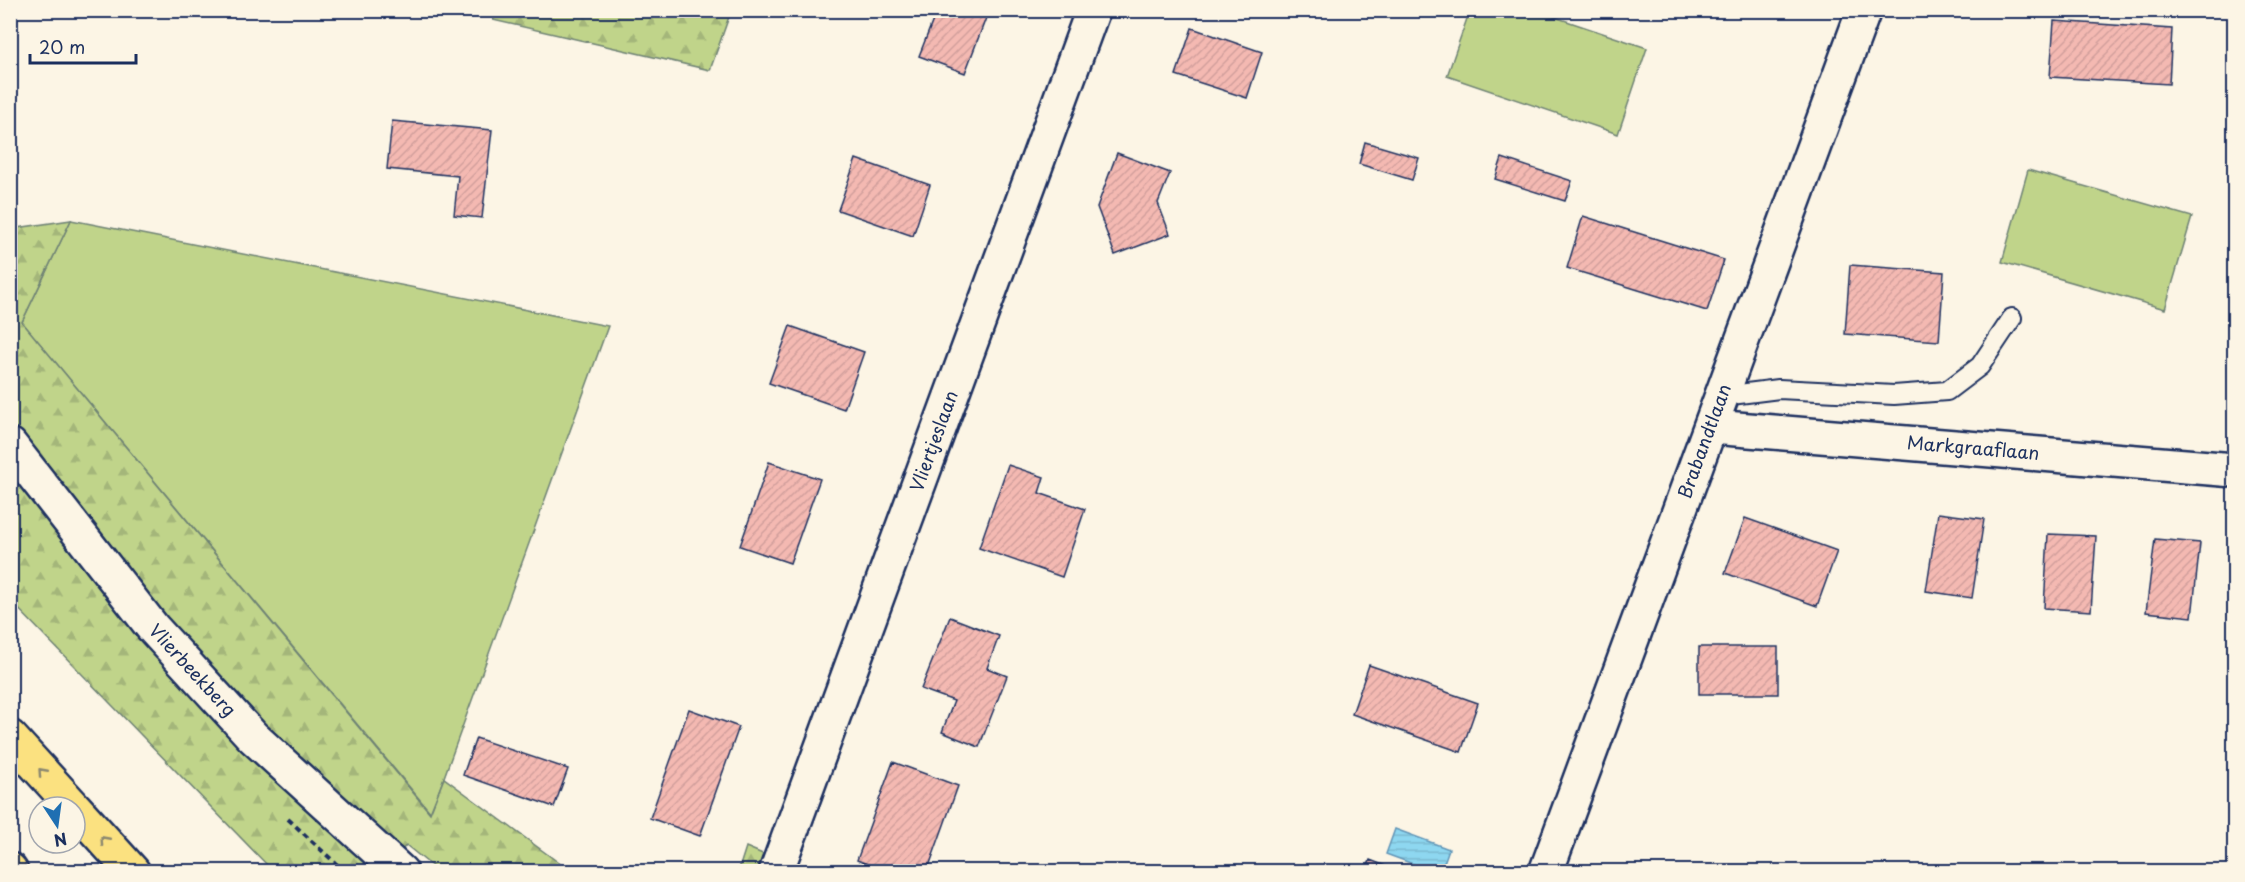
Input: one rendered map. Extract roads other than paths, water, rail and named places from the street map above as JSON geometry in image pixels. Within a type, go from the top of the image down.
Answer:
[{"type":"highway","points":[[10,737],[64,795]]},
{"type":"highway","points":[[87,820],[133,872]]},
{"type":"street","name":"Vliertjeslaan","points":[[776,872],[1093,10]]},
{"type":"street","name":"Brabandtlaan","points":[[1546,872],[1724,396],[1864,10]]},
{"type":"street","name":"Markgraaflaan","points":[[1712,427],[2235,470]]},
{"type":"street","name":"Vlierbeekberg","points":[[10,445],[153,628],[238,721],[401,872]]},
{"type":"lane","points":[[1724,396],[1779,389],[1894,395],[1947,391],[1980,366],[2012,318]]},
{"type":"water","points":[[1395,829],[1449,849],[1441,871],[1432,871],[1386,854]]}]
